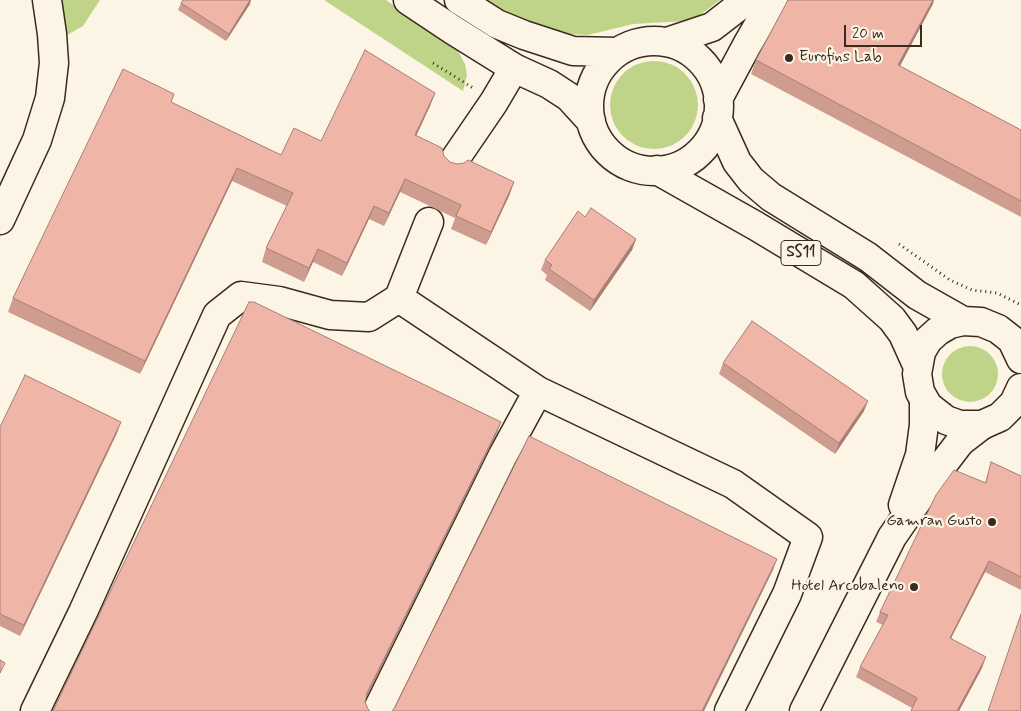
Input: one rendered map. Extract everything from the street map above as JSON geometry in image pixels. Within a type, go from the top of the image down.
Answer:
[{"type":"main road","points":[[0,220],[37,140],[50,98],[54,63],[52,34],[46,0]]},
{"type":"main road","name":"SS11","points":[[408,0],[514,68],[549,84],[569,97],[591,121]]},
{"type":"main road","name":"SS11","points":[[459,0],[497,24],[524,35],[573,51],[617,52]]},
{"type":"main road","points":[[667,42],[712,27],[747,0]]},
{"type":"main road","points":[[718,109],[747,44],[773,0]]},
{"type":"main road","name":"SS11","points":[[718,109],[708,141],[691,158],[680,164],[657,170],[637,168],[615,158],[599,139],[591,121],[589,106],[590,90],[596,76],[605,63],[617,52],[636,43],[646,41],[667,42],[686,50],[702,62],[713,80],[718,109],[737,162],[751,180],[771,196],[868,257],[917,295],[963,321]]},
{"type":"main road","points":[[453,162],[494,102],[514,68]]},
{"type":"main road","name":"SS11","points":[[657,170],[756,226],[854,285],[892,319],[903,334],[918,365]]},
{"type":"main road","points":[[35,711],[83,612],[217,315],[241,296],[279,301],[330,315],[369,317],[399,298],[429,222]]},
{"type":"main road","points":[[399,298],[538,391],[733,484],[808,537],[787,594],[729,711]]},
{"type":"main road","name":"SS11","points":[[924,400],[918,383],[918,365],[921,352],[933,335],[950,324],[963,321],[981,322],[998,329],[1012,340],[1021,358]]},
{"type":"main road","points":[[804,711],[892,537],[960,442],[1001,420],[1014,403],[1021,388]]},
{"type":"main road","points":[[377,711],[502,458],[538,391]]},
{"type":"main road","points":[[924,400],[933,412],[953,424],[967,426],[1001,420]]},
{"type":"main road","points":[[892,537],[920,455],[924,425],[924,400]]},
{"type":"path","points":[[433,63],[494,102]]},
{"type":"path","points":[[893,240],[957,283],[980,292],[998,293],[1021,306]]},
{"type":"green space","points":[[60,0],[100,0],[83,26],[67,35]]},
{"type":"green space","points":[[324,0],[386,0],[458,51],[465,64],[467,75],[463,91]]},
{"type":"green space","points":[[481,0],[720,0],[700,15],[687,21],[633,24],[588,35],[568,34],[519,21]]},
{"type":"green space","points":[[654,61],[671,65],[685,74],[694,88],[698,105],[694,122],[685,136],[671,145],[654,149],[637,145],[623,136],[614,122],[610,105],[614,88],[623,74],[637,65]]},
{"type":"green space","points":[[964,346],[976,346],[986,350],[994,358],[998,374],[994,390],[986,398],[976,402],[964,402],[954,398],[946,390],[942,380],[942,368],[946,358],[954,350]]},
{"type":"building","points":[[183,0],[250,0],[229,34],[181,3]]},
{"type":"building","points":[[788,0],[933,0],[898,65],[1021,130],[1021,201],[756,60]]},
{"type":"building","points":[[365,50],[435,93],[415,135],[442,148],[444,156],[450,162],[457,164],[468,160],[514,182],[491,232],[456,216],[461,205],[405,179],[389,213],[374,206],[347,263],[318,249],[309,268],[266,248],[293,193],[237,168],[145,361],[13,298],[123,69],[174,94],[171,102],[281,155],[294,128],[321,141]]},
{"type":"building","points":[[591,208],[636,239],[594,300],[549,269],[552,265],[545,260],[578,211],[585,217]]},
{"type":"building","points":[[249,302],[254,302],[501,422],[367,693],[365,702],[370,711],[53,711]]},
{"type":"building","points":[[752,321],[868,401],[839,443],[723,363]]},
{"type":"building","points":[[25,375],[121,422],[24,625],[0,614],[0,427]]},
{"type":"building","points":[[529,436],[777,559],[702,711],[392,711]]},
{"type":"building","points":[[991,462],[1021,476],[1021,577],[989,561],[950,638],[986,657],[957,711],[911,711],[917,698],[860,667],[888,615],[880,612],[936,495],[954,470],[986,483]]},
{"type":"building","points":[[1021,614],[1021,711],[988,711]]},
{"type":"building","points":[[0,660],[5,663],[0,673]]},
{"type":"place","name":"Eurofins Lab","points":[[789,58]]},
{"type":"place","name":"Gamran Gusto","points":[[992,522]]},
{"type":"place","name":"Hotel Arcobaleno","points":[[914,587]]}]
